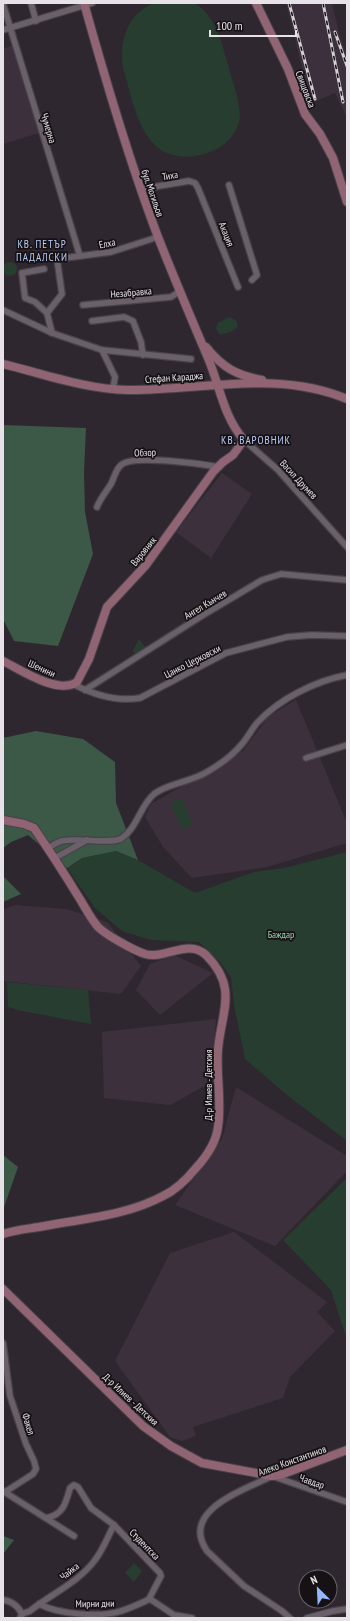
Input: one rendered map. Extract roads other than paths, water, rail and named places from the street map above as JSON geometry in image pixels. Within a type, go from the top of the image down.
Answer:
[{"type":"street","points":[[31,3],[36,20]]},
{"type":"street","name":"Свищовска","points":[[256,3],[288,69],[305,114],[320,134],[332,158],[347,202]]},
{"type":"street","name":"Чумерна","points":[[3,4],[80,256]]},
{"type":"street","points":[[3,30],[87,4]]},
{"type":"street","name":"бул. Могильов","points":[[87,4],[113,103],[141,189],[158,237],[201,340],[217,384]]},
{"type":"street","name":"Тиха","points":[[141,189],[189,181],[195,183],[198,188]]},
{"type":"street","name":"Акация","points":[[229,186],[257,275],[252,280]]},
{"type":"street","name":"Акация","points":[[198,188],[238,287]]},
{"type":"street","name":"Елха","points":[[47,313],[62,294],[57,259],[111,252],[158,237]]},
{"type":"street","points":[[44,270],[22,273],[25,298],[35,302],[47,313],[52,332]]},
{"type":"street","name":"Незабравка","points":[[83,305],[171,297],[180,291]]},
{"type":"street","points":[[3,310],[52,332],[102,350],[191,359]]},
{"type":"street","points":[[92,321],[124,317],[133,320],[141,342],[143,355]]},
{"type":"street","points":[[201,340],[219,362],[234,372],[247,377],[290,384]]},
{"type":"street","points":[[102,350],[115,377],[114,389]]},
{"type":"street","name":"Стефан Караджа","points":[[3,364],[75,382],[114,389],[129,390],[217,384],[290,384],[325,391],[347,399]]},
{"type":"street","name":"Васил Друмев","points":[[217,384],[220,396],[235,430],[278,470],[347,547]]},
{"type":"street","name":"Варовник","points":[[73,684],[80,677],[89,659],[107,607],[146,565],[219,467],[233,455],[244,440]]},
{"type":"street","name":"Обзор","points":[[97,507],[118,468],[123,463],[140,461],[173,461],[219,467]]},
{"type":"street","name":"Ангел Кънчев","points":[[85,690],[200,617],[262,580],[281,574],[347,580]]},
{"type":"street","name":"Цанко Церковски","points":[[73,684],[85,690],[108,697],[131,699],[140,698],[226,653],[287,637],[304,635],[347,636]]},
{"type":"street","name":"Шенини","points":[[3,659],[49,683],[63,686],[73,684]]},
{"type":"street","points":[[48,848],[62,841],[89,839],[113,841],[123,838],[131,830],[155,794],[194,779],[212,769],[239,747],[266,715],[305,688],[347,675]]},
{"type":"street","points":[[306,758],[347,744]]},
{"type":"street","name":"Д-р Илиев - Детския","points":[[3,820],[24,824],[34,828],[55,858],[98,927],[112,937],[148,955],[162,954],[185,948],[195,949],[206,956],[216,968],[223,981],[226,994],[226,1006],[220,1032],[217,1064],[220,1086],[218,1129],[211,1149],[183,1182],[164,1196],[127,1210],[3,1234]]},
{"type":"street","points":[[55,858],[89,839]]},
{"type":"street","name":"Д-р Илиев - Детския","points":[[3,1289],[155,1436],[202,1463],[272,1476]]},
{"type":"street","name":"Факел","points":[[3,1343],[10,1396],[36,1469],[33,1474],[4,1491]]},
{"type":"street","name":"Алеко Константинов","points":[[290,1618],[244,1586],[207,1551],[203,1545],[200,1535],[203,1520],[208,1512],[216,1505],[272,1476],[283,1474],[347,1450]]},
{"type":"street","name":"Чавдар","points":[[272,1476],[347,1502]]},
{"type":"street","points":[[46,1518],[57,1515],[65,1505],[70,1488],[74,1485],[78,1487],[91,1508],[114,1525]]},
{"type":"street","points":[[4,1491],[74,1536]]},
{"type":"street","name":"Студентска","points":[[114,1525],[160,1572],[161,1576],[150,1599]]},
{"type":"street","name":"Чайка","points":[[21,1616],[73,1580],[92,1564],[97,1558],[114,1525]]},
{"type":"street","points":[[150,1599],[174,1615],[192,1618]]},
{"type":"street","name":"Мирни дни","points":[[39,1604],[48,1609],[63,1612],[104,1614],[120,1611],[150,1599]]},
{"type":"street","points":[[3,1600],[9,1600],[15,1605],[21,1616]]},
{"type":"street","points":[[307,1618],[347,1609]]},
{"type":"railway","points":[[289,3],[315,99]]},
{"type":"railway","points":[[323,3],[343,102]]},
{"type":"railway","points":[[335,32],[347,66]]},
{"type":"district","name":"КВ. ПЕТЪР ПАДАЛСКИ","points":[[42,250]]},
{"type":"district","name":"КВ. ВАРОВНИК","points":[[256,440]]},
{"type":"park label","name":"Баждар","points":[[281,934]]}]
